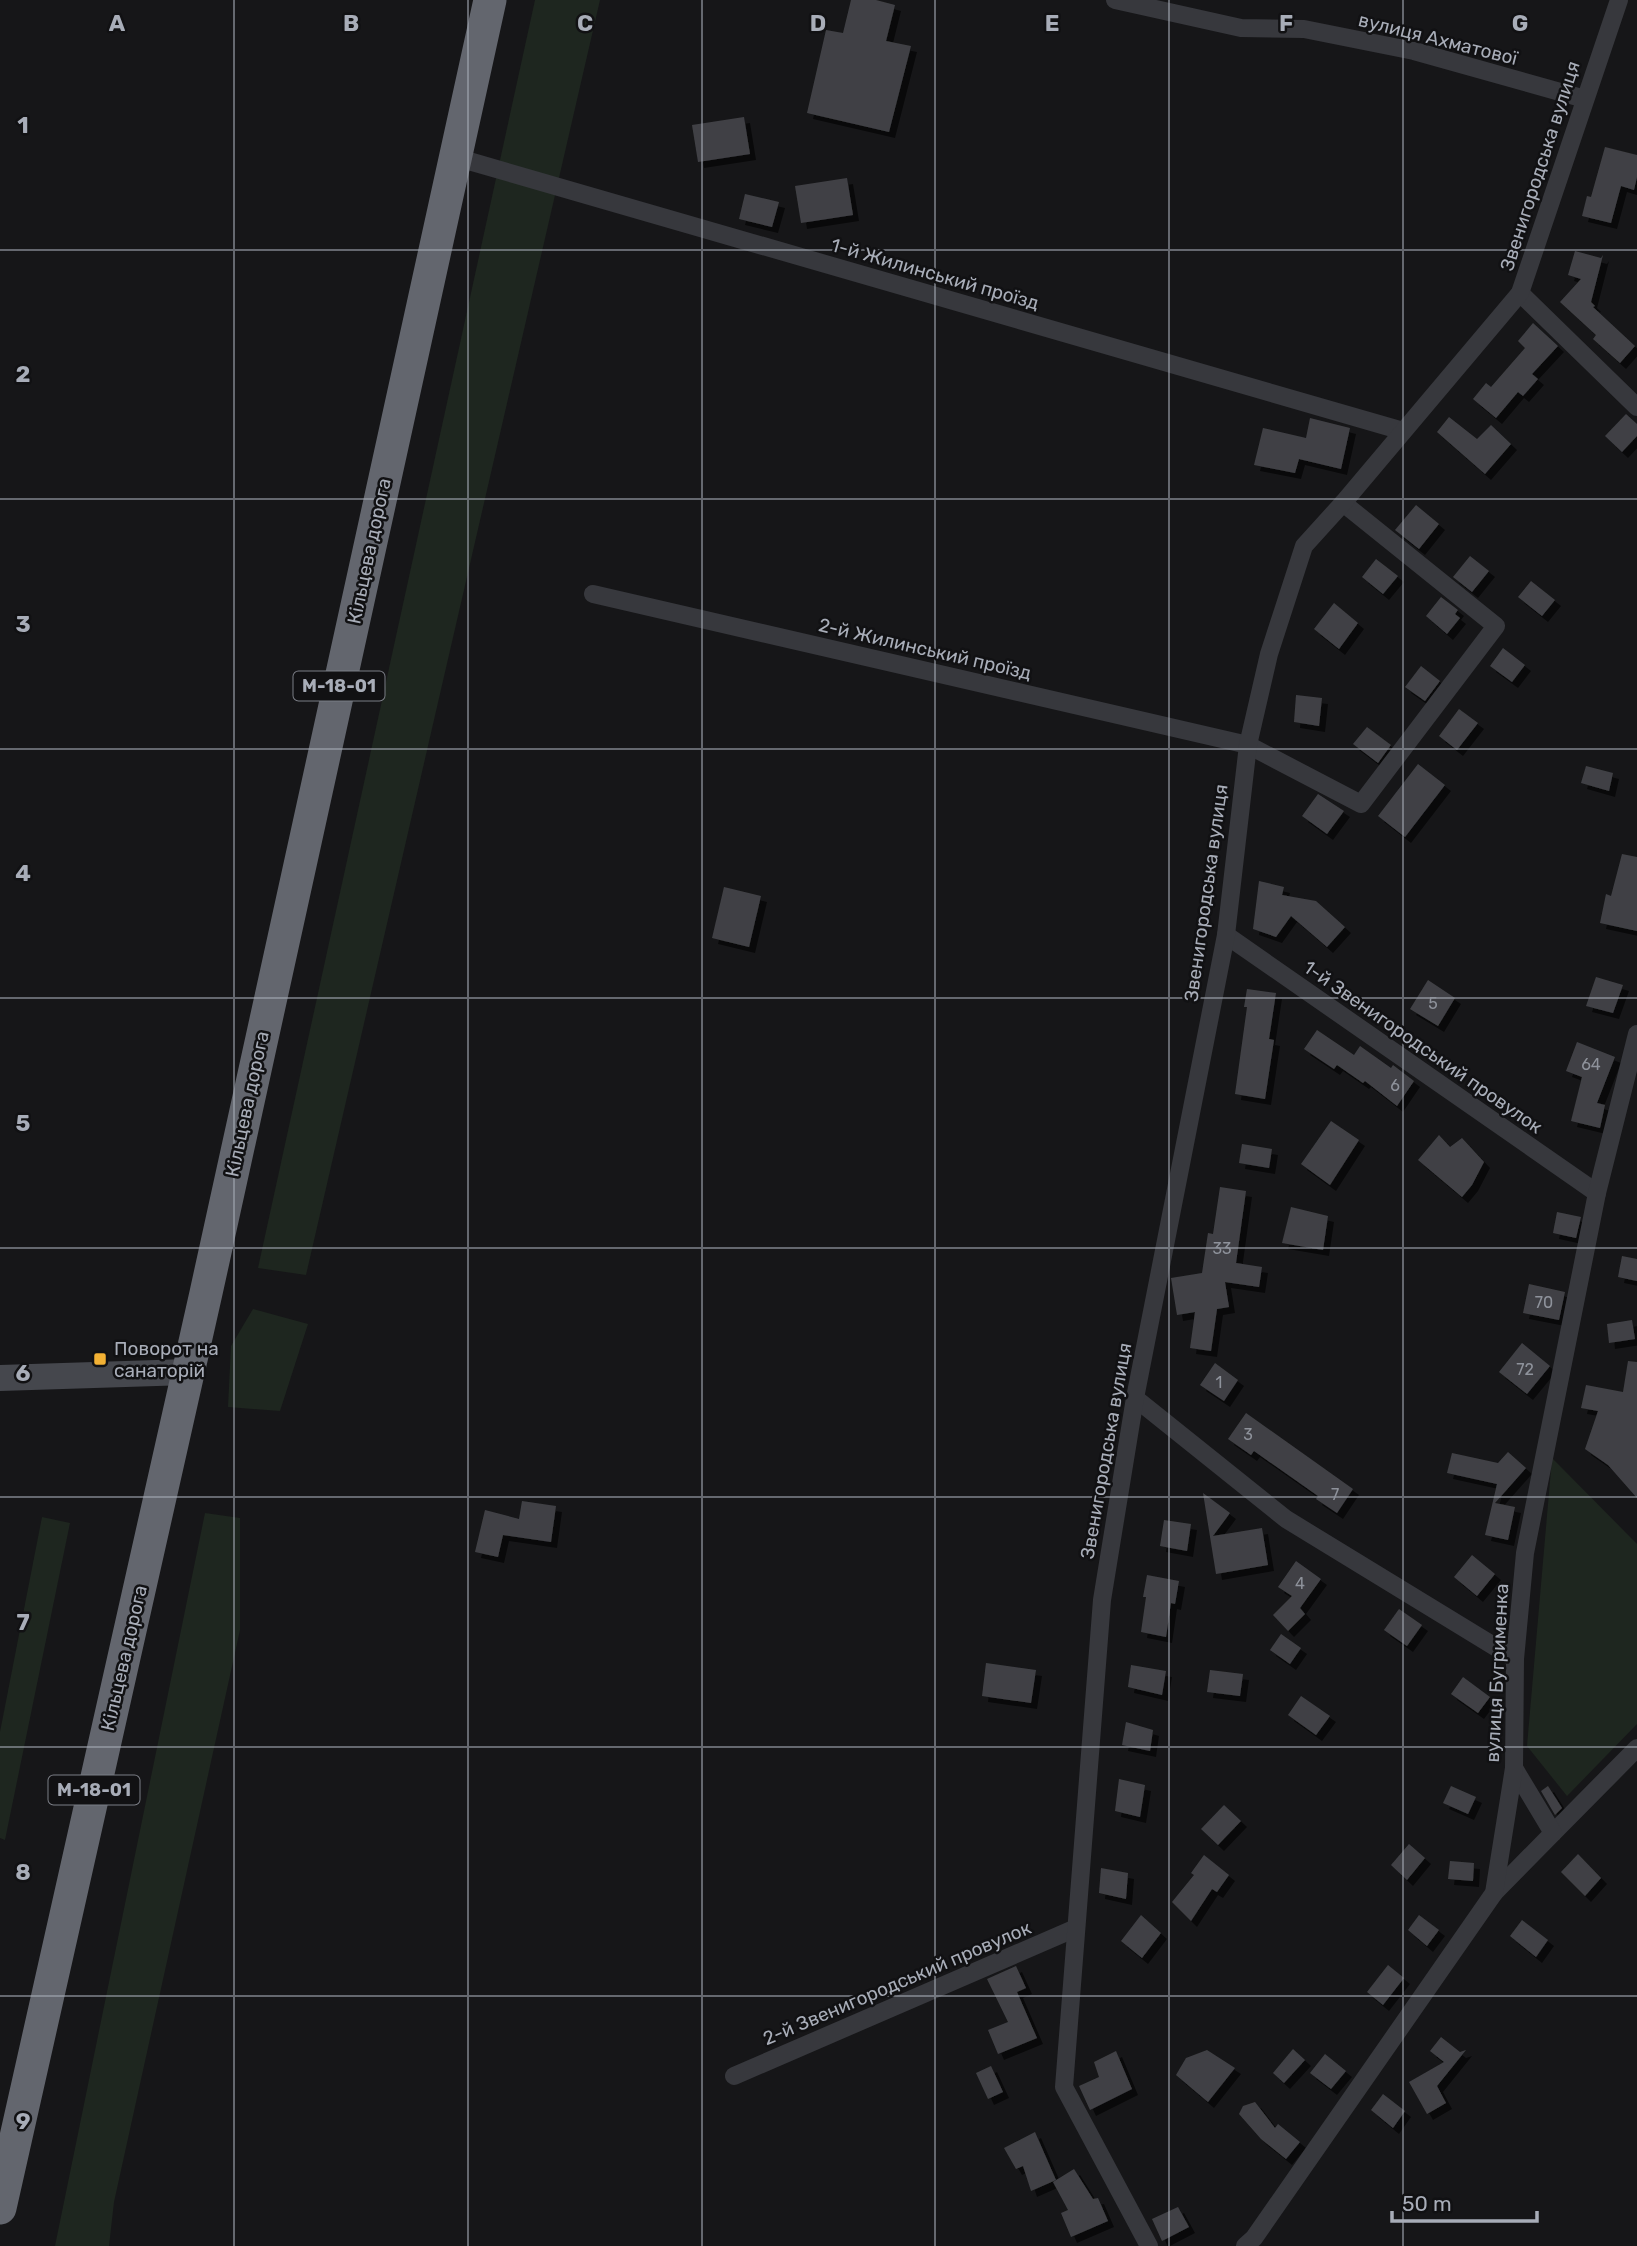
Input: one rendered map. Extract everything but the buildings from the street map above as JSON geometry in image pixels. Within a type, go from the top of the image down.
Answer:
[{"type":"highway","name":"Кільцева дорога","points":[[0,2208],[188,1372],[490,0]]},
{"type":"street","name":"вулиця Ахматової","points":[[1115,0],[1241,27],[1304,29],[1415,51],[1585,99]]},
{"type":"street","name":"Звенигородська вулиця","points":[[1076,1928],[1102,1600],[1135,1398],[1226,935],[1248,745],[1269,654],[1304,546],[1520,293],[1619,0]]},
{"type":"street","name":"1-й Жилинський проїзд","points":[[456,156],[1403,431]]},
{"type":"street","points":[[1520,293],[1637,407]]},
{"type":"street","name":"2-й Жилинський проїзд","points":[[593,594],[1248,745],[1361,804],[1496,626],[1343,503]]},
{"type":"street","name":"1-й Звенигородський провулок","points":[[1226,935],[1597,1193]]},
{"type":"street","name":"вулиця Бугрименка","points":[[1245,2246],[1254,2238],[1493,1893],[1514,1768],[1515,1659],[1525,1553],[1597,1193],[1637,1034]]},
{"type":"street","points":[[0,1378],[188,1372]]},
{"type":"street","points":[[1135,1398],[1286,1519],[1515,1659]]},
{"type":"street","points":[[1493,1893],[1637,1748]]},
{"type":"street","points":[[1514,1768],[1553,1833]]},
{"type":"street","points":[[1076,1928],[1064,2087],[1149,2246]]},
{"type":"street","name":"2-й Звенигородський провулок","points":[[733,2076],[1076,1928]]},
{"type":"shaded area","points":[[535,0],[600,0],[306,1275],[258,1268]]},
{"type":"shaded area","points":[[253,1309],[308,1324],[280,1411],[228,1407],[231,1346]]},
{"type":"shaded area","points":[[1552,1458],[1637,1544],[1637,1724],[1567,1796],[1527,1746]]},
{"type":"shaded area","points":[[205,1513],[240,1518],[240,1630],[114,2202],[109,2246],[55,2246]]},
{"type":"shaded area","points":[[42,1517],[70,1523],[5,1840],[0,1838],[0,1732]]},
{"type":"place","name":"Поворот на санаторій","points":[[100,1359]]}]
